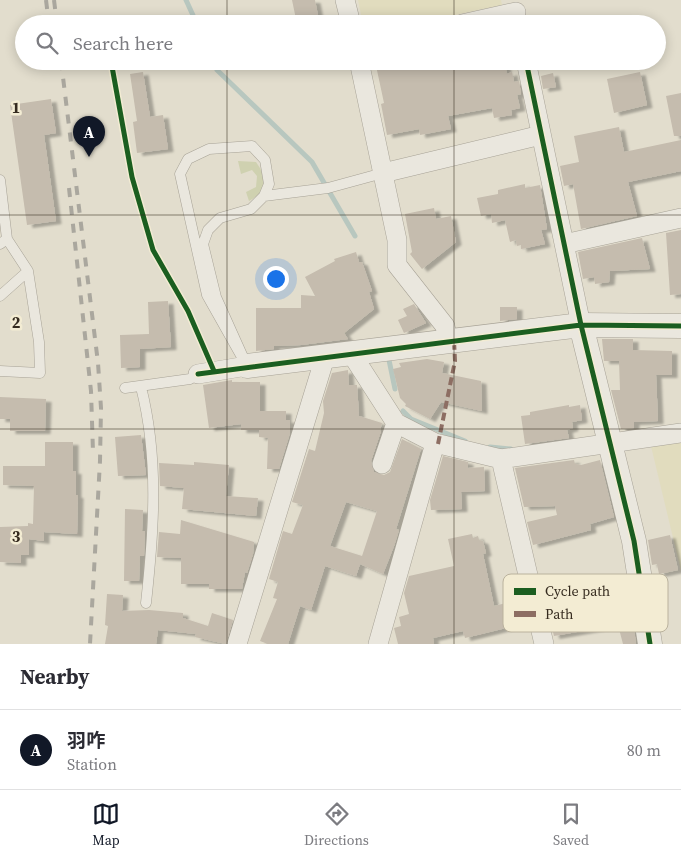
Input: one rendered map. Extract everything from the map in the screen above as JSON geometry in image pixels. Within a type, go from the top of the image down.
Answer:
[{"type":"street","points":[[345,0],[349,15]]},
{"type":"street","points":[[502,15],[516,12]]},
{"type":"street","points":[[361,70],[397,240],[397,265],[445,326],[448,341]]},
{"type":"street","points":[[528,70],[581,325],[634,541],[639,574]]},
{"type":"street","points":[[383,173],[542,135]]},
{"type":"street","points":[[564,244],[681,218]]},
{"type":"street","points":[[198,374],[247,366],[581,325],[681,326]]},
{"type":"street","points":[[351,353],[396,423],[435,443],[501,459],[681,433]]},
{"type":"street","points":[[237,644],[324,357]]},
{"type":"street","points":[[382,464],[396,423]]},
{"type":"street","points":[[379,643],[435,443]]},
{"type":"street","points":[[501,459],[528,574]]},
{"type":"lane","points":[[252,146],[265,160],[269,184],[264,196],[250,209],[220,218],[208,230],[204,244],[216,297],[247,366],[206,295],[180,174],[188,159],[209,150],[252,146]]},
{"type":"lane","points":[[264,196],[328,188],[383,173]]},
{"type":"lane","points":[[0,180],[3,242],[28,271],[39,342],[40,373],[0,370]]},
{"type":"lane","points":[[0,296],[28,271]]},
{"type":"lane","points":[[126,388],[190,379],[198,374]]},
{"type":"lane","points":[[140,387],[148,415],[154,475],[153,538],[146,603]]},
{"type":"shaded area","points":[[358,0],[501,0],[502,5],[455,15],[361,15]]},
{"type":"shaded area","points":[[681,438],[681,571],[650,442]]},
{"type":"green space","points":[[238,161],[256,162],[265,180],[261,193],[249,201],[246,192],[256,187],[257,176],[252,170],[241,174]]},
{"type":"building","points":[[292,0],[315,0],[318,15],[295,15]]},
{"type":"building","points":[[377,70],[506,70],[507,74],[512,72],[514,82],[519,81],[521,94],[517,95],[520,108],[511,110],[512,115],[494,118],[492,108],[448,116],[451,129],[420,135],[419,129],[387,135],[381,104],[384,103]]},
{"type":"building","points":[[143,72],[150,117],[163,115],[168,149],[137,153],[133,122],[137,121],[130,74]]},
{"type":"building","points":[[640,72],[647,105],[614,113],[607,79]]},
{"type":"building","points":[[553,73],[556,87],[543,89],[541,76]]},
{"type":"building","points":[[681,93],[681,136],[674,136],[666,96]]},
{"type":"building","points":[[51,99],[56,133],[44,135],[56,221],[27,225],[10,105]]},
{"type":"building","points":[[619,127],[624,152],[681,140],[681,171],[628,182],[637,216],[581,229],[573,184],[564,186],[560,166],[579,162],[574,136]]},
{"type":"building","points":[[525,184],[525,188],[540,185],[547,229],[541,230],[545,244],[521,249],[521,245],[517,246],[516,240],[510,242],[505,220],[492,223],[491,214],[481,216],[477,198],[498,194],[498,190]]},
{"type":"building","points":[[434,208],[436,219],[451,216],[456,242],[422,269],[410,254],[412,252],[405,214]]},
{"type":"building","points":[[681,230],[681,294],[670,295],[666,233]]},
{"type":"building","points":[[642,238],[650,269],[610,271],[609,282],[595,284],[594,277],[583,279],[578,252]]},
{"type":"building","points":[[356,252],[359,262],[362,262],[372,291],[369,292],[374,309],[344,333],[348,339],[301,345],[274,346],[274,349],[256,351],[256,308],[301,308],[301,295],[315,296],[305,277],[335,261],[334,259]]},
{"type":"building","points":[[168,301],[171,347],[140,349],[140,367],[121,368],[120,335],[149,334],[148,302]]},
{"type":"building","points":[[414,304],[426,323],[404,333],[398,320],[407,316],[403,309]]},
{"type":"building","points":[[500,307],[517,307],[517,319],[500,321]]},
{"type":"building","points":[[602,339],[633,339],[633,350],[672,351],[672,375],[656,375],[658,421],[634,422],[634,428],[621,429],[611,390],[620,390],[619,361],[604,361]]},
{"type":"building","points":[[427,359],[444,362],[442,373],[481,381],[482,411],[441,402],[430,419],[405,406],[406,404],[400,398],[393,369],[401,367],[399,363]]},
{"type":"building","points":[[348,370],[349,385],[357,385],[359,416],[382,423],[371,461],[374,472],[384,475],[390,472],[402,439],[421,449],[396,529],[399,530],[383,574],[360,564],[356,576],[325,566],[311,610],[300,606],[288,644],[268,644],[260,641],[277,599],[273,598],[278,582],[269,579],[283,531],[292,534],[303,505],[292,502],[309,449],[315,451],[324,413],[323,401],[332,373]],"holes":[[[346,502],[377,511],[362,556],[330,546]]]},
{"type":"building","points":[[232,380],[232,382],[260,382],[260,411],[286,411],[286,420],[290,420],[290,433],[279,469],[267,469],[268,438],[259,437],[259,430],[241,430],[241,424],[209,428],[203,385]]},
{"type":"building","points":[[0,397],[46,399],[45,431],[10,431],[10,419],[0,419]]},
{"type":"building","points":[[569,405],[569,407],[580,405],[582,420],[572,422],[573,428],[567,430],[569,438],[525,444],[521,416],[530,415],[530,412]]},
{"type":"building","points":[[141,435],[146,475],[118,476],[115,437]]},
{"type":"building","points":[[45,442],[73,442],[73,471],[76,471],[76,495],[78,495],[77,534],[44,532],[44,541],[29,539],[29,555],[21,555],[21,563],[0,562],[0,527],[28,526],[28,523],[33,524],[34,486],[3,485],[3,466],[45,466]]},
{"type":"building","points":[[443,456],[468,462],[468,468],[484,467],[485,491],[461,492],[462,509],[431,510],[430,500]]},
{"type":"building","points":[[574,460],[575,464],[581,465],[600,460],[614,517],[590,524],[591,530],[533,545],[527,522],[557,515],[555,506],[524,507],[515,468]]},
{"type":"building","points":[[194,462],[229,465],[226,496],[258,498],[256,516],[182,509],[184,488],[160,486],[159,463],[194,465]]},
{"type":"building","points":[[125,509],[143,510],[142,531],[145,531],[144,556],[140,556],[139,581],[124,581]]},
{"type":"building","points":[[181,520],[254,542],[253,554],[247,573],[245,572],[242,589],[209,589],[209,584],[181,584],[181,558],[157,557],[159,532],[180,534]]},
{"type":"building","points":[[472,534],[473,538],[478,536],[479,540],[483,541],[486,553],[483,554],[494,606],[503,604],[503,629],[465,638],[463,631],[433,638],[434,644],[398,644],[394,628],[401,626],[399,617],[409,614],[404,593],[409,576],[454,566],[448,539]]},
{"type":"building","points":[[670,535],[678,570],[659,574],[657,564],[652,565],[648,540]]},
{"type":"building","points":[[107,594],[123,595],[122,611],[149,610],[183,613],[183,618],[208,626],[212,613],[233,620],[226,644],[195,637],[196,634],[158,630],[156,644],[105,644],[108,626],[105,625]]},
{"type":"building","points":[[553,632],[577,632],[554,636]]},
{"type":"building","points":[[620,632],[634,632],[636,644],[623,644]]},
{"type":"waterway","points":[[186,0],[193,15]]},
{"type":"waterway","points":[[217,70],[312,162],[355,236]]},
{"type":"waterway","points":[[389,360],[395,389]]},
{"type":"waterway","points":[[403,411],[411,419],[465,441]]},
{"type":"waterway","points":[[490,447],[511,449]]},
{"type":"railway","points":[[46,0],[48,15]]},
{"type":"railway","points":[[54,0],[56,15]]},
{"type":"railway","points":[[62,70],[98,363],[101,408],[90,644]]},
{"type":"railway","points":[[69,188],[91,391],[93,452]]},
{"type":"marked path","points":[[438,444],[455,361],[454,340]]},
{"type":"cycle path","points":[[113,70],[132,177],[153,250],[188,311],[214,371]]},
{"type":"cycle path","points":[[528,70],[581,325],[634,541],[639,574]]},
{"type":"cycle path","points":[[198,374],[581,325],[681,326]]},
{"type":"cycle path","points":[[648,632],[650,644]]},
{"type":"place","name":"羽咋","points":[[89,157]]}]
